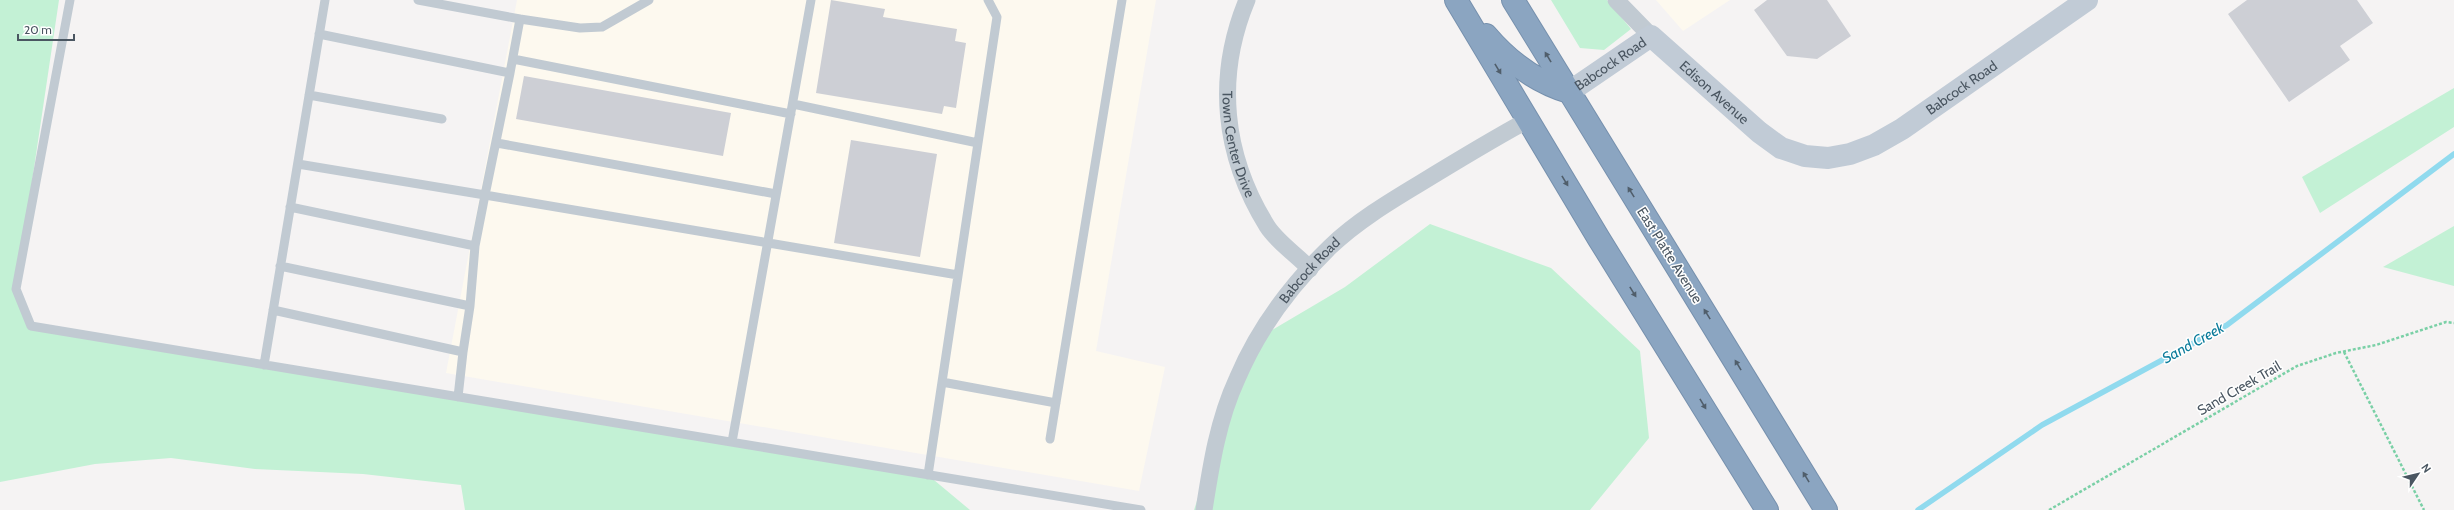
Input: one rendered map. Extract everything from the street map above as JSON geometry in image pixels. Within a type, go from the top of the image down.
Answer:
[{"type":"highway","points":[[1457,0],[1490,40],[1522,69],[1548,86],[1569,92]]},
{"type":"highway","points":[[1457,0],[1599,239],[1683,371],[1767,510]]},
{"type":"highway","name":"East Platte Avenue","points":[[1513,0],[1826,510]]},
{"type":"street","name":"Town Center Drive","points":[[1247,0],[1233,38],[1228,75],[1227,108],[1231,135],[1239,167],[1268,227],[1310,269]]},
{"type":"street","name":"Edison Avenue","points":[[1616,0],[1651,36],[1765,136],[1781,148],[1799,154],[1828,158]]},
{"type":"street","name":"Babcock Road","points":[[1828,158],[1850,154],[1868,147],[1902,129],[2087,0]]},
{"type":"street","name":"Babcock Road","points":[[1569,92],[1651,36]]},
{"type":"street","name":"Babcock Road","points":[[1204,510],[1213,452],[1236,380],[1249,352],[1268,321],[1310,269],[1331,246],[1390,201],[1528,120]]},
{"type":"lane","points":[[70,0],[16,289],[31,326],[1141,510]]},
{"type":"lane","points":[[264,365],[325,0]]},
{"type":"lane","points":[[418,0],[520,19],[580,28],[602,27],[649,0]]},
{"type":"lane","points":[[732,442],[811,0]]},
{"type":"lane","points":[[928,475],[998,17],[988,0]]},
{"type":"lane","points":[[1050,439],[1122,0]]},
{"type":"lane","points":[[458,397],[470,306],[475,246],[484,195],[497,144],[520,19]]},
{"type":"lane","points":[[319,34],[510,73]]},
{"type":"lane","points":[[513,59],[791,114]]},
{"type":"lane","points":[[309,95],[442,119]]},
{"type":"lane","points":[[793,104],[978,143]]},
{"type":"lane","points":[[497,144],[776,194]]},
{"type":"lane","points":[[298,164],[768,241],[958,275]]},
{"type":"lane","points":[[290,207],[475,246]]},
{"type":"lane","points":[[280,266],[470,306]]},
{"type":"lane","points":[[273,310],[463,352]]},
{"type":"lane","points":[[942,382],[1056,403]]},
{"type":"path","name":"Sand Creek Trail","points":[[2049,510],[2297,366],[2344,352],[2376,345],[2446,322],[2454,323]]},
{"type":"path","points":[[2344,352],[2423,510]]},
{"type":"shaded area","points":[[517,0],[1156,0],[1096,351],[1165,367],[1139,491],[446,373]]},
{"type":"shaded area","points":[[1656,0],[1730,0],[1683,31]]},
{"type":"green space","points":[[0,0],[59,0],[16,289],[31,326],[928,475],[970,510],[465,510],[461,485],[363,474],[255,469],[171,458],[95,464],[0,482]]},
{"type":"green space","points":[[1551,0],[1607,0],[1631,29],[1604,50],[1580,48]]},
{"type":"green space","points":[[2454,88],[2454,127],[2320,213],[2302,177]]},
{"type":"green space","points":[[1430,224],[1551,268],[1640,351],[1649,438],[1590,510],[1194,510],[1213,452],[1257,339],[1345,287]]},
{"type":"green space","points":[[2454,226],[2454,286],[2383,267]]},
{"type":"building","points":[[831,0],[885,9],[883,17],[957,29],[955,41],[966,43],[956,108],[944,106],[942,114],[816,93]]},
{"type":"building","points":[[1767,0],[1827,0],[1851,36],[1817,59],[1787,56],[1754,10]]},
{"type":"building","points":[[2247,0],[2357,0],[2373,23],[2340,46],[2350,60],[2289,102],[2228,14]]},
{"type":"building","points":[[524,76],[731,113],[723,156],[516,119]]},
{"type":"building","points":[[851,140],[937,154],[920,257],[834,243]]},
{"type":"waterway","name":"Sand Creek","points":[[1918,510],[2042,425],[2227,325],[2454,154]]}]
